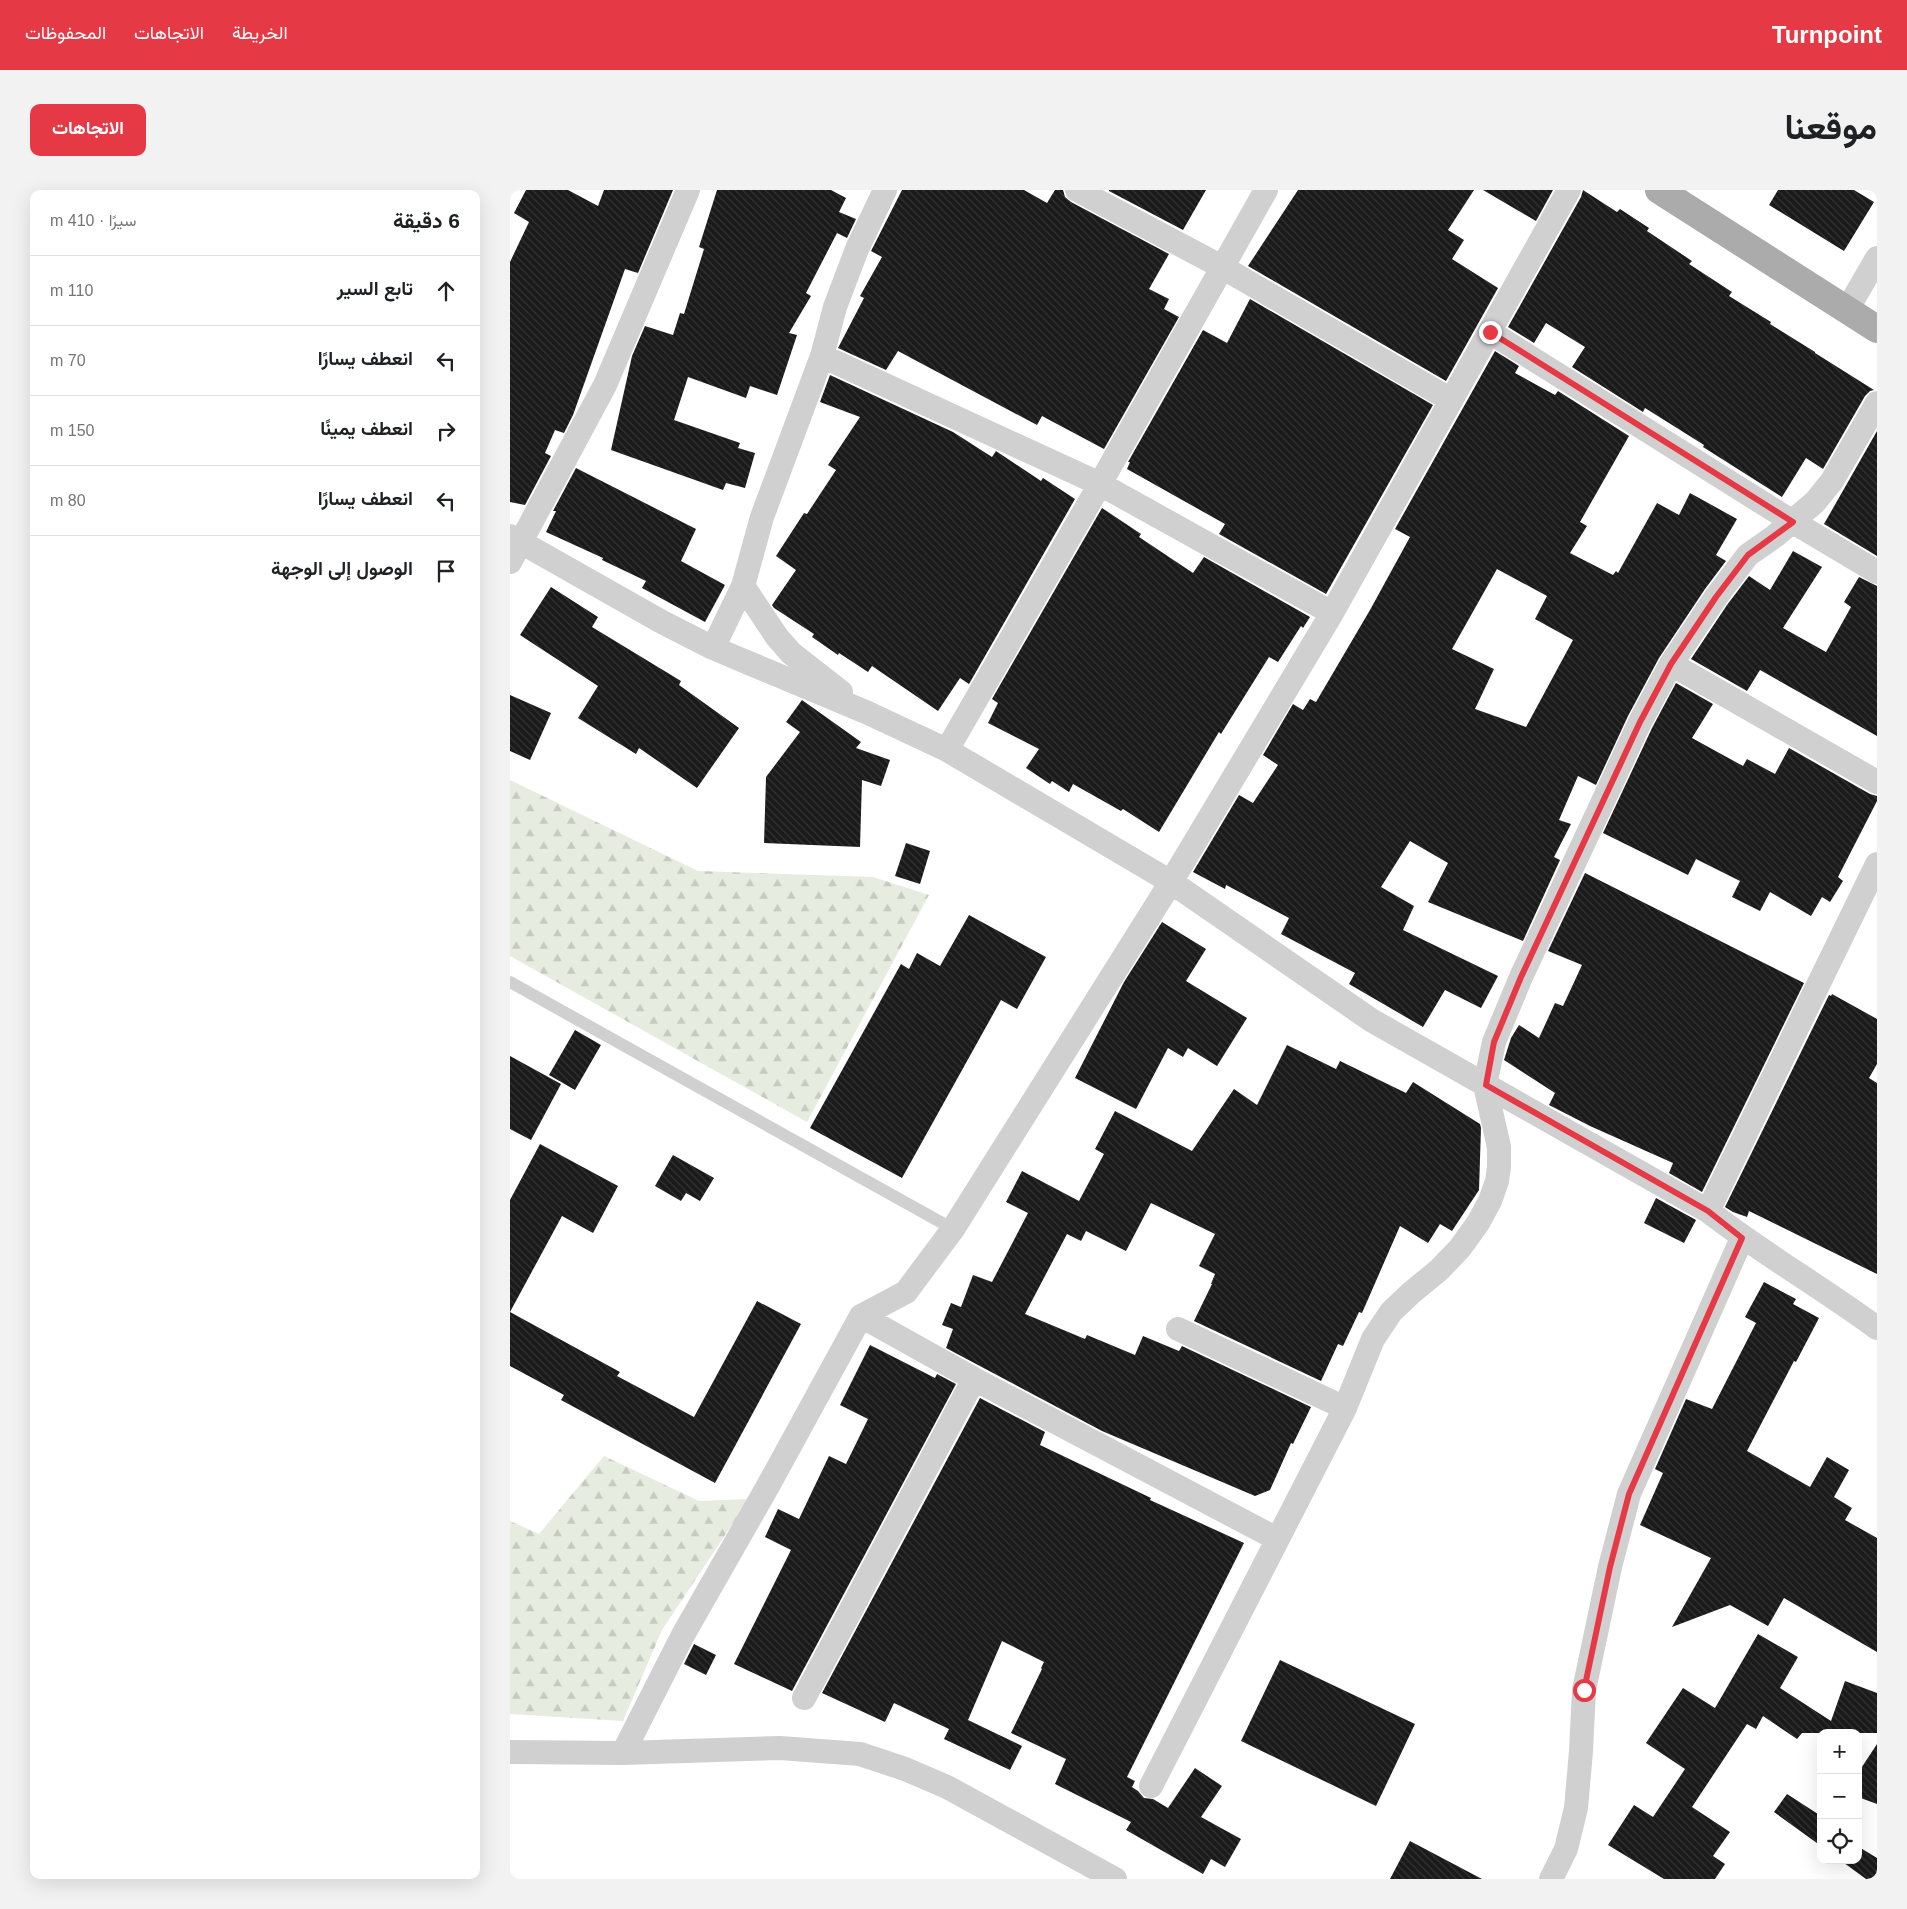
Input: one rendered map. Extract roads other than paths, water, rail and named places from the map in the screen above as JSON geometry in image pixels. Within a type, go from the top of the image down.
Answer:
[{"type":"main road","points":[[1659,190],[1877,329]]},
{"type":"street","points":[[688,190],[604,385],[513,546],[714,648],[868,713],[947,750],[1171,882],[1371,1020],[1708,1211],[1742,1238],[1844,1304],[1877,1328]]},
{"type":"street","points":[[714,648],[743,586],[762,517],[822,356],[835,307],[857,249],[885,190]]},
{"type":"street","points":[[1078,190],[1222,267],[1451,400]]},
{"type":"street","points":[[947,750],[1266,190]]},
{"type":"street","points":[[623,1753],[683,1635],[768,1486],[861,1316],[906,1292],[953,1229],[1171,882],[1332,613],[1570,190]]},
{"type":"street","points":[[1847,310],[1877,258]]},
{"type":"street","points":[[1490,332],[1793,522],[1877,572]]},
{"type":"street","points":[[822,356],[1100,484],[1332,613]]},
{"type":"street","points":[[1151,1786],[1345,1408],[1374,1339],[1392,1312],[1411,1293],[1439,1270],[1460,1248],[1478,1223],[1490,1201],[1497,1181],[1499,1147],[1486,1085],[1494,1042],[1521,977],[1640,722],[1671,664],[1716,597],[1748,555],[1793,522],[1815,502],[1832,481],[1877,403]]},
{"type":"street","points":[[743,586],[777,637],[791,653],[868,713]]},
{"type":"street","points":[[1671,664],[1877,782]]},
{"type":"street","points":[[1708,1211],[1877,864]]},
{"type":"street","points":[[1552,1879],[1566,1849],[1576,1808],[1582,1751],[1584,1690],[1610,1567],[1629,1494],[1742,1238]]},
{"type":"street","points":[[861,1316],[974,1379],[1277,1539]]},
{"type":"street","points":[[1178,1329],[1345,1408]]},
{"type":"street","points":[[804,1698],[974,1379]]},
{"type":"street","points":[[510,1752],[623,1753],[780,1748],[860,1754],[905,1769],[947,1787],[1115,1879]]},
{"type":"lane","points":[[510,982],[953,1229]]}]
